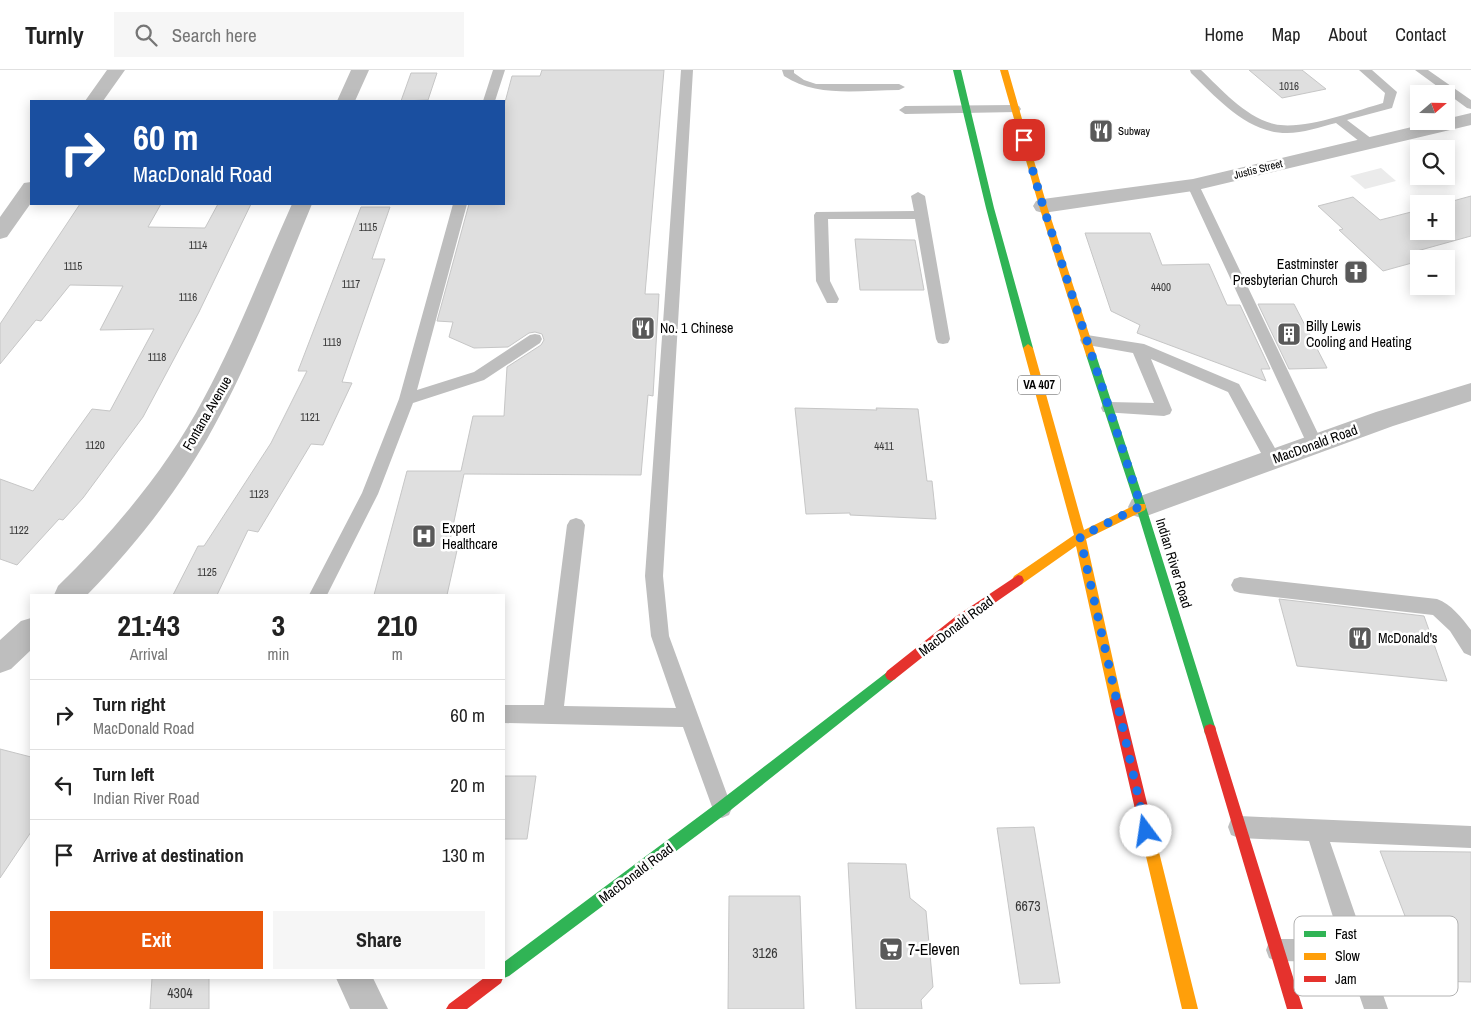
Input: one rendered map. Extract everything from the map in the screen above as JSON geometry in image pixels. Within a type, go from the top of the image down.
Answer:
[{"type":"main road","name":"VA 407","points":[[957,70],[990,208],[1080,537]]},
{"type":"main road","name":"Indian River Road","points":[[1004,70],[1043,206],[1141,506],[1295,1009]]},
{"type":"main road","name":"MacDonald Road","points":[[505,971],[722,808],[959,621],[1080,537],[1141,506]]},
{"type":"main road","points":[[1080,537],[1134,781],[1190,1009]]},
{"type":"main road","points":[[454,1009],[495,979]]},
{"type":"street","points":[[95,100],[116,70]]},
{"type":"street","points":[[346,100],[360,70]]},
{"type":"street","name":"Justis Street","points":[[1043,206],[1193,185],[1471,119]]},
{"type":"street","points":[[0,232],[30,189]]},
{"type":"street","name":"Fontana Avenue","points":[[69,594],[133,526],[161,488],[206,418],[230,372],[302,205]]},
{"type":"street","name":"MacDonald Road","points":[[1141,506],[1385,419],[1471,392]]},
{"type":"street","points":[[0,659],[30,632]]},
{"type":"street","points":[[354,979],[369,1009]]},
{"type":"lane","points":[[489,100],[499,70]]},
{"type":"lane","points":[[687,70],[654,576],[660,636],[722,808]]},
{"type":"lane","points":[[788,70],[788,74],[800,82],[815,87],[899,87]]},
{"type":"lane","points":[[1195,71],[1237,108],[1262,125],[1284,129],[1338,119],[1388,105],[1391,92],[1365,70]]},
{"type":"lane","points":[[1421,70],[1471,105]]},
{"type":"lane","points":[[905,110],[1015,109]]},
{"type":"lane","points":[[1338,119],[1368,142]]},
{"type":"lane","points":[[1193,185],[1315,444]]},
{"type":"lane","points":[[918,196],[943,339]]},
{"type":"lane","points":[[319,594],[370,494],[407,399],[460,205]]},
{"type":"lane","points":[[832,299],[824,281],[821,215],[921,215]]},
{"type":"lane","points":[[407,399],[480,376],[535,339]]},
{"type":"lane","points":[[1087,340],[1139,348],[1234,388],[1274,459]]},
{"type":"lane","points":[[1109,408],[1164,410],[1139,348]]},
{"type":"lane","points":[[553,715],[576,525]]},
{"type":"lane","points":[[1240,585],[1437,607],[1471,628]]},
{"type":"lane","points":[[1437,607],[1451,618],[1463,632],[1471,647]]},
{"type":"lane","points":[[505,714],[689,718]]},
{"type":"lane","points":[[1239,827],[1471,837]]},
{"type":"lane","points":[[1316,830],[1344,916]]},
{"type":"lane","points":[[1277,950],[1294,950]]},
{"type":"lane","points":[[1371,996],[1376,1009]]},
{"type":"shaded area","points":[[1381,168],[1396,181],[1365,189],[1350,176]]},
{"type":"building","points":[[542,70],[664,70],[645,294],[659,294],[653,396],[648,395],[641,475],[464,474],[449,545],[458,546],[447,594],[374,594],[407,471],[461,471],[473,416],[504,416],[507,367],[541,345],[544,340],[542,334],[535,332],[529,333],[508,347],[474,348],[449,337],[453,322],[437,321],[469,205],[505,205],[505,102],[512,76],[540,76]]},
{"type":"building","points":[[1249,70],[1302,70],[1326,89],[1282,98]]},
{"type":"building","points":[[411,73],[437,73],[428,100],[401,100]]},
{"type":"building","points":[[1471,196],[1471,236],[1421,250],[1410,250],[1410,264],[1383,271],[1339,230],[1343,229],[1318,206],[1353,197],[1380,220],[1410,212],[1410,240],[1455,240],[1455,200]]},
{"type":"building","points":[[79,205],[160,205],[148,227],[205,228],[217,205],[251,205],[199,312],[143,417],[83,498],[63,520],[59,519],[17,565],[0,559],[0,479],[33,491],[92,409],[110,411],[154,329],[100,330],[123,286],[70,285],[41,321],[36,320],[0,364],[0,324]]},
{"type":"building","points":[[361,207],[390,207],[372,259],[385,259],[342,382],[352,383],[323,445],[311,444],[258,532],[248,530],[217,594],[174,594],[198,546],[204,546],[271,443],[307,371],[298,371]]},
{"type":"building","points":[[1085,233],[1150,233],[1162,265],[1209,264],[1227,305],[1240,305],[1270,369],[1261,369],[1266,381],[1137,333],[1140,325],[1111,311]]},
{"type":"building","points":[[855,239],[915,240],[924,290],[860,290]]},
{"type":"building","name":"Billy Lewis Cooling and Heating","points":[[1258,304],[1294,304],[1327,368],[1289,369]]},
{"type":"building","points":[[795,408],[918,409],[927,481],[932,481],[936,519],[850,515],[850,513],[806,514]]},
{"type":"building","name":"McDonald's","points":[[1279,599],[1424,616],[1447,681],[1297,666]]},
{"type":"building","points":[[0,749],[30,757],[30,833],[0,878]]},
{"type":"building","points":[[505,776],[536,776],[527,839],[505,839]]},
{"type":"building","points":[[1034,827],[1060,983],[1020,984],[997,828]]},
{"type":"building","points":[[1380,851],[1471,852],[1471,982],[1458,982],[1458,916],[1405,916]]},
{"type":"building","name":"7-Eleven","points":[[848,863],[906,864],[910,898],[926,911],[933,987],[921,1000],[922,1009],[856,1009]]},
{"type":"building","points":[[729,896],[800,896],[804,1009],[728,1009]]},
{"type":"building","points":[[152,979],[209,979],[209,1009],[150,1009]]},
{"type":"traffic: fast","points":[[957,70],[990,208],[1028,348]]},
{"type":"traffic: fast","points":[[1091,355],[1141,507],[1210,730]]},
{"type":"traffic: fast","points":[[505,970],[722,808],[891,675]]},
{"type":"traffic: slow","points":[[1004,70],[1043,206],[1091,355]]},
{"type":"traffic: slow","points":[[1028,348],[1080,537],[1116,701]]},
{"type":"traffic: slow","points":[[1018,580],[1080,537],[1141,507]]},
{"type":"traffic: slow","points":[[1151,848],[1190,1009]]},
{"type":"traffic: jam","points":[[891,675],[959,621],[1018,580]]},
{"type":"traffic: jam","points":[[1116,701],[1151,848]]},
{"type":"traffic: jam","points":[[1210,730],[1295,1009]]},
{"type":"traffic: jam","points":[[454,1009],[495,979]]},
{"type":"place","name":"Subway","points":[[1101,131]]},
{"type":"place","name":"Eastminster Presbyterian Church","points":[[1356,272]]},
{"type":"place","name":"No. 1 Chinese","points":[[643,328]]},
{"type":"place","name":"Billy Lewis Cooling and Heating","points":[[1289,334]]},
{"type":"place","name":"Expert Healthcare","points":[[424,536]]},
{"type":"place","name":"McDonald's","points":[[1360,638]]},
{"type":"place","name":"7-Eleven","points":[[891,949]]},
{"type":"route","points":[[1024,140],[1043,206],[1141,506],[1080,537],[1146,831]]}]
